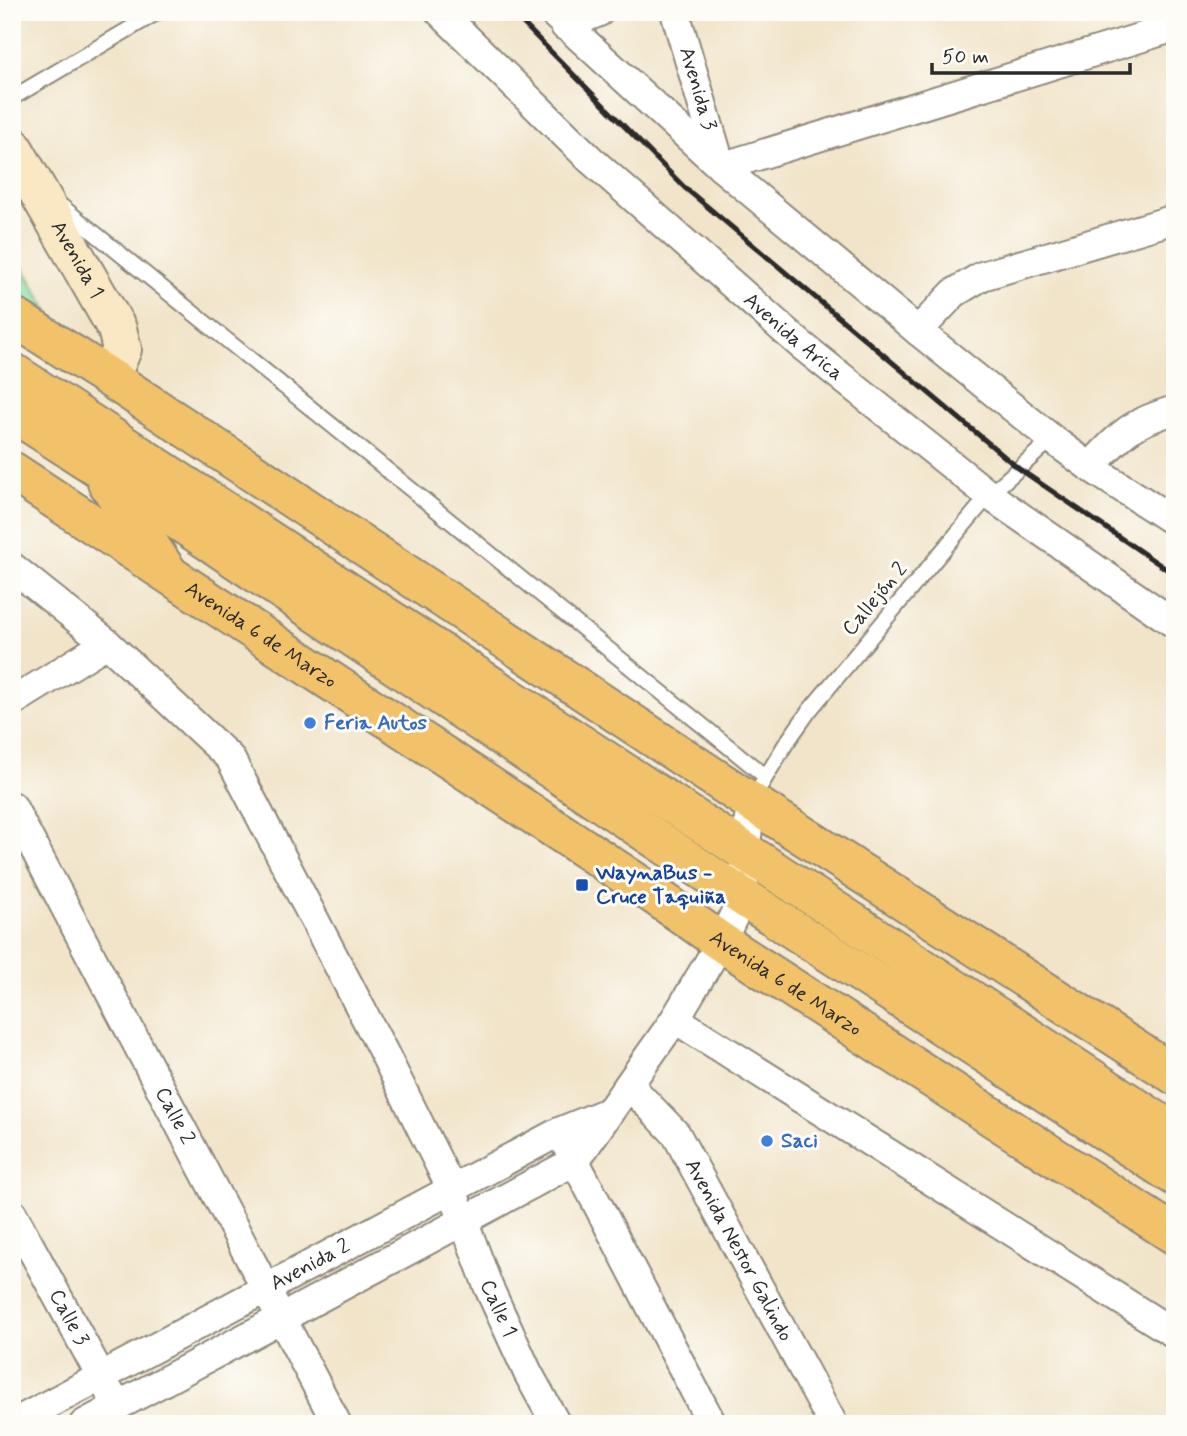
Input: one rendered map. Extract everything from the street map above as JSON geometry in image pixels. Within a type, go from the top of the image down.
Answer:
[{"type":"main road","points":[[12,316],[759,790],[1175,1075]]},
{"type":"main road","points":[[12,372],[1175,1133]]},
{"type":"main road","points":[[12,412],[743,897],[1175,1176]]},
{"type":"main road","points":[[96,466],[169,574]]},
{"type":"main road","name":"Avenida 6 de Marzo","points":[[12,471],[643,887],[721,942],[1175,1236]]},
{"type":"street","name":"Avenida Arica","points":[[440,12],[591,160],[800,344],[989,495],[1175,624]]},
{"type":"street","points":[[558,19],[599,12]]},
{"type":"street","name":"Avenida 3","points":[[675,12],[721,167]]},
{"type":"street","points":[[558,19],[721,167],[918,331],[1052,439],[1175,522]]},
{"type":"street","points":[[721,167],[1175,27]]},
{"type":"street","name":"Avenida 1","points":[[12,146],[117,329],[122,349],[110,378]]},
{"type":"street","points":[[918,331],[954,293],[982,276],[1175,219]]},
{"type":"street","points":[[1090,467],[1130,428],[1145,419],[1175,410]]},
{"type":"street","name":"Calle 1","points":[[12,566],[107,643],[230,758],[384,1053],[452,1190],[488,1286],[528,1373],[556,1424]]},
{"type":"street","points":[[12,702],[107,643]]},
{"type":"street","name":"Avenida 2","points":[[84,1424],[121,1415],[283,1320],[575,1161],[675,1019],[721,942],[743,897],[745,854],[759,790]]},
{"type":"street","name":"Calle 2","points":[[12,806],[337,1424]]},
{"type":"street","points":[[675,1019],[1175,1334]]},
{"type":"street","name":"Avenida Nestor Galindo","points":[[629,1085],[676,1134],[833,1424]]},
{"type":"street","name":"Avenida 2","points":[[12,1424],[559,1132],[608,1112]]},
{"type":"street","points":[[559,1132],[712,1424]]},
{"type":"street","name":"Calle 3","points":[[12,1213],[121,1415]]},
{"type":"lane","points":[[12,98],[158,12]]},
{"type":"lane","points":[[33,183],[759,790]]},
{"type":"lane","name":"Callejón 2","points":[[759,790],[809,711],[989,495],[1052,439]]},
{"type":"green space","points":[[12,249],[56,324],[12,297]]},
{"type":"railway","points":[[512,12],[684,187],[1018,468],[1175,575]]},
{"type":"place","name":"Feria Autos","points":[[310,723]]},
{"type":"place","name":"WaynaBus - Cruce Taquiña","points":[[582,885]]},
{"type":"place","name":"Saci","points":[[767,1141]]}]
